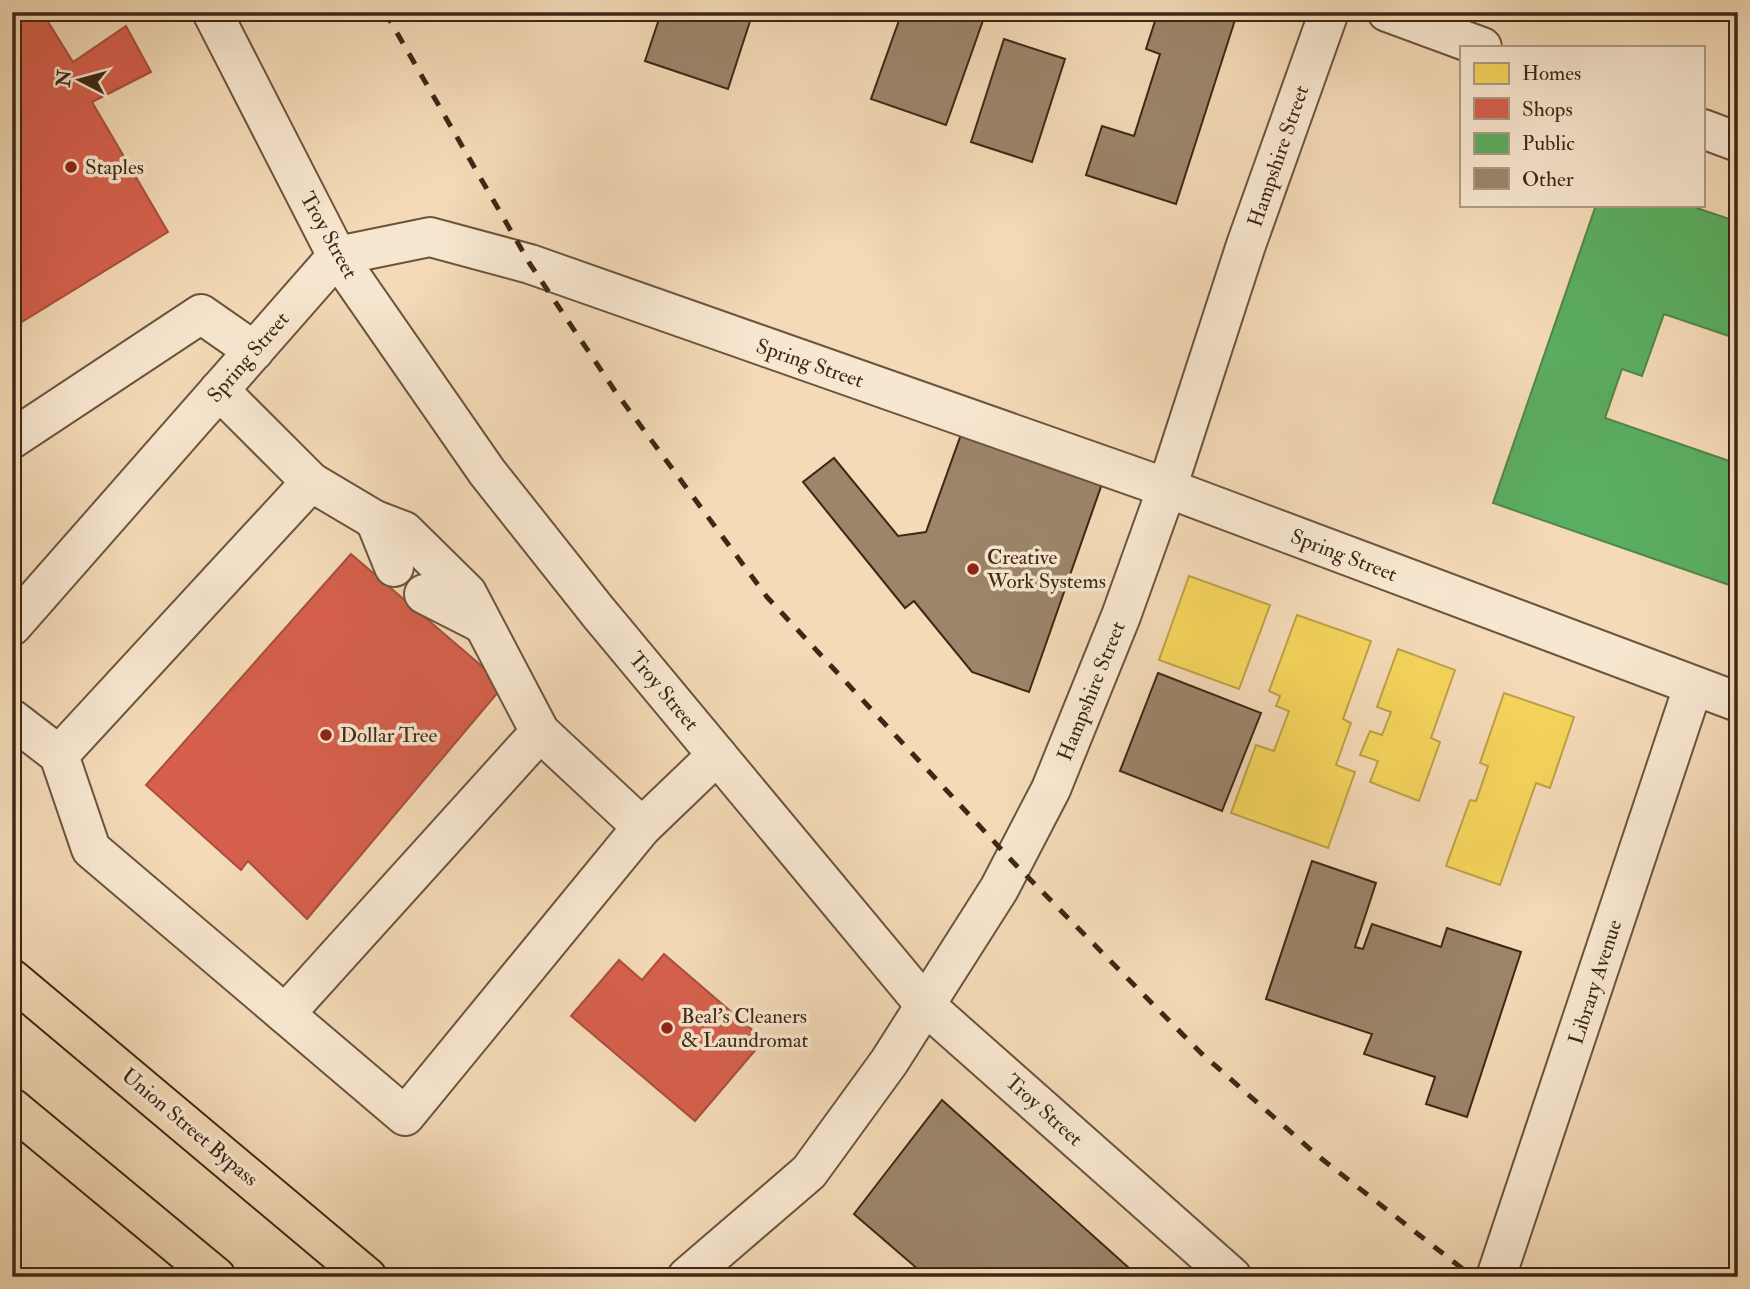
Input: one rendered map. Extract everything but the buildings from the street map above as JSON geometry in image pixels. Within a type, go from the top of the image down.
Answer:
[{"type":"highway","name":"Union Street Bypass","points":[[12,979],[367,1277]]},
{"type":"highway","points":[[12,1108],[216,1277]]},
{"type":"street","name":"Troy Street","points":[[212,12],[337,256],[487,472],[925,1005],[1232,1277]]},
{"type":"street","name":"Hampshire Street","points":[[687,1277],[809,1172],[925,1005],[999,889],[1051,789],[1121,616],[1167,488],[1246,245],[1329,12]]},
{"type":"street","points":[[1387,12],[1479,46]]},
{"type":"street","points":[[1704,129],[1738,142]]},
{"type":"street","name":"Spring Street","points":[[12,626],[337,256],[430,237],[530,264],[1167,488],[1738,702]]},
{"type":"street","points":[[12,439],[201,314],[254,351]]},
{"type":"street","points":[[219,390],[311,482],[375,520],[404,531],[467,593],[540,732],[642,827]]},
{"type":"street","points":[[60,755],[311,482]]},
{"type":"street","points":[[375,520],[394,567]]},
{"type":"street","points":[[424,594],[481,623]]},
{"type":"street","name":"Library Avenue","points":[[1496,1277],[1693,687]]},
{"type":"street","points":[[12,719],[60,755],[91,849],[405,1116],[642,827],[717,755]]},
{"type":"street","points":[[285,1014],[540,732]]},
{"type":"railway","points":[[385,12],[530,264],[615,391],[767,597],[1013,862],[1201,1053],[1318,1156],[1473,1277]]},
{"type":"place","name":"Staples","points":[[71,167]]},
{"type":"place","name":"Creative Work Systems","points":[[973,569]]},
{"type":"place","name":"Dollar Tree","points":[[326,735]]},
{"type":"place","name":"Beal's Cleaners & Laundromat","points":[[667,1028]]}]
